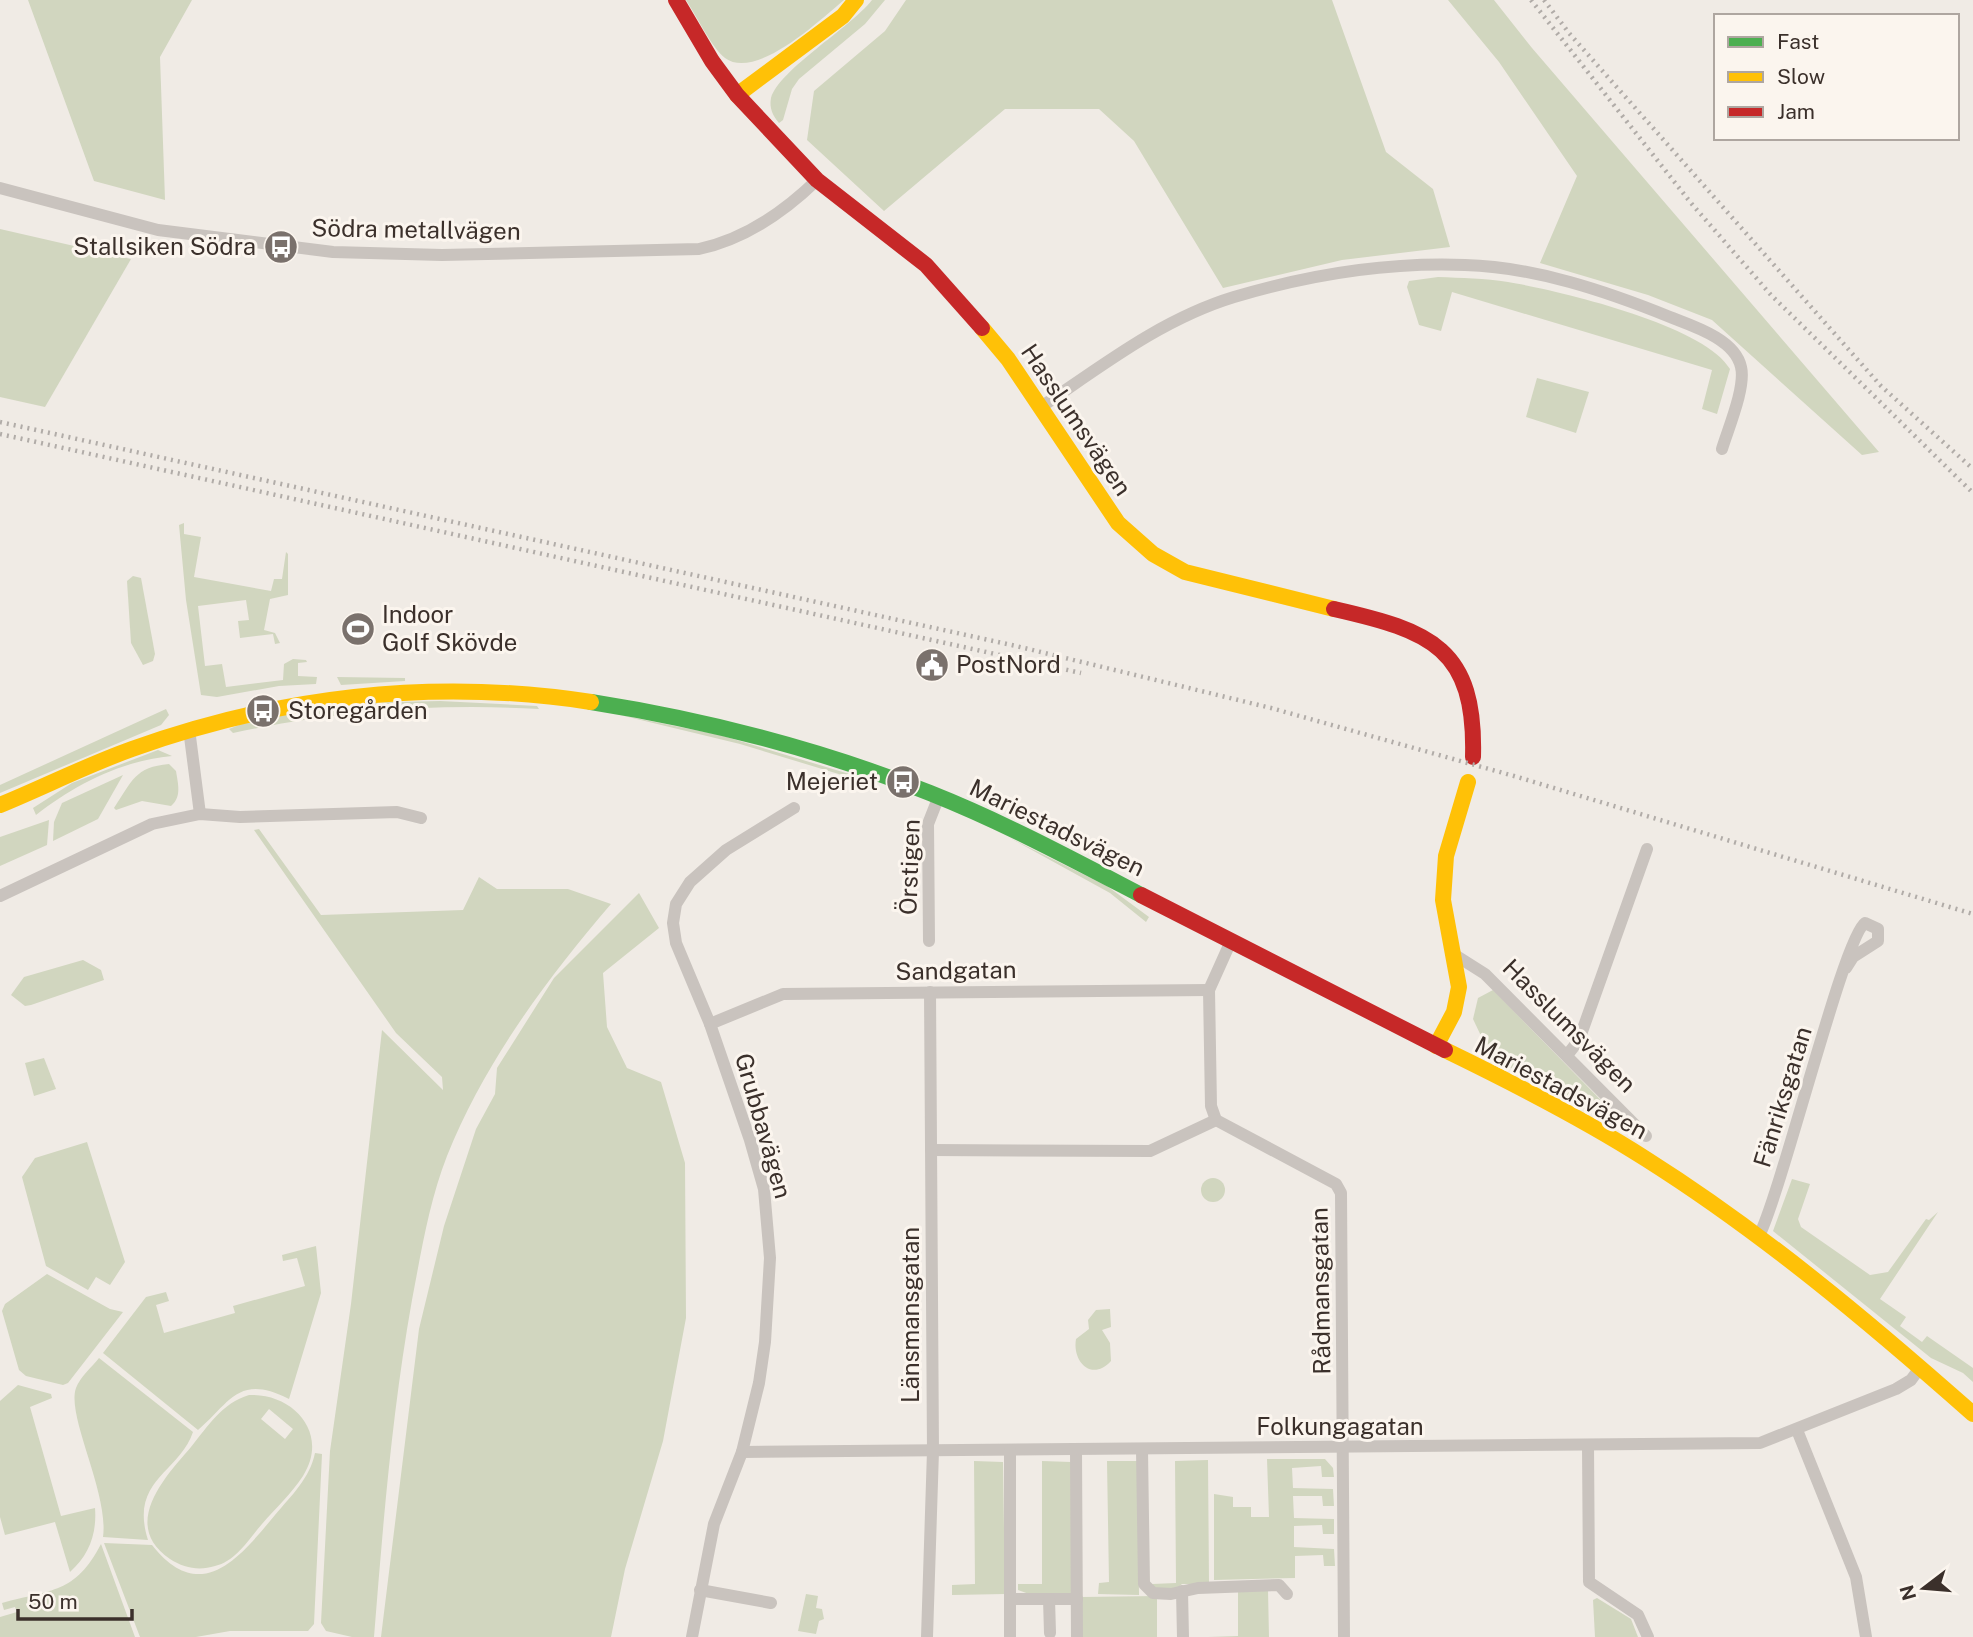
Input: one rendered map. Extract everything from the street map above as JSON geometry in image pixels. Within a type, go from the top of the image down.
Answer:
[{"type":"main road","name":"Hasslumsvägen","points":[[676,0],[707,66],[817,180],[926,265],[951,290],[1008,359],[1118,523],[1153,555],[1185,572],[1403,626],[1439,646],[1463,674],[1474,706],[1476,732],[1473,757]]},
{"type":"main road","points":[[737,95],[843,16],[856,0]]},
{"type":"main road","name":"Mariestadsvägen","points":[[0,805],[125,751],[189,729],[332,698],[420,691],[524,696],[652,710],[736,731],[939,796],[1118,881],[1231,942],[1573,1116],[1628,1149],[1758,1238],[1875,1328],[1973,1414]]},
{"type":"main road","points":[[1436,1046],[1454,1012],[1460,987],[1443,900],[1446,856],[1468,782]]},
{"type":"street","name":"Södra metallvägen","points":[[0,188],[158,230],[333,252],[442,255],[699,249],[717,245],[762,224],[817,180]]},
{"type":"street","points":[[1041,407],[1163,326],[1233,298],[1346,272],[1466,264],[1550,277],[1634,302],[1698,328],[1728,346],[1742,368],[1740,387],[1722,449]]},
{"type":"street","points":[[189,729],[200,814]]},
{"type":"street","name":"Örstigen","points":[[929,942],[928,824],[939,796]]},
{"type":"street","name":"Grubbavägen","points":[[692,1637],[714,1524],[742,1452],[765,1342],[770,1258],[764,1189],[710,1024],[677,943],[673,923],[676,904],[690,882],[726,850],[794,808]]},
{"type":"street","points":[[0,896],[152,824],[200,814],[240,817],[397,812],[421,818]]},
{"type":"street","points":[[1568,1054],[1579,1040],[1647,849]]},
{"type":"street","points":[[931,1150],[1150,1151],[1216,1120],[1211,1106],[1209,990],[1231,942]]},
{"type":"street","name":"Hasslumsvägen","points":[[1455,954],[1485,974],[1568,1054],[1646,1136]]},
{"type":"street","name":"Fänriksgatan","points":[[1758,1238],[1778,1185],[1846,968]]},
{"type":"street","name":"Sandgatan","points":[[710,1024],[783,993],[1209,990]]},
{"type":"street","name":"Länsmansgatan","points":[[927,1637],[933,1451],[930,992]]},
{"type":"street","name":"Rådmansgatan","points":[[1216,1120],[1340,1189],[1344,1637]]},
{"type":"street","name":"Folkungagatan","points":[[742,1452],[1760,1443],[1896,1389],[1911,1380],[1919,1368]]},
{"type":"street","points":[[1797,1430],[1856,1577],[1866,1637]]},
{"type":"street","points":[[1588,1446],[1589,1582],[1639,1615],[1648,1637]]},
{"type":"street","points":[[1010,1450],[1010,1637]]},
{"type":"street","points":[[1076,1450],[1077,1637]]},
{"type":"street","points":[[1142,1450],[1144,1584],[1153,1593],[1198,1588],[1279,1585],[1287,1594]]},
{"type":"street","points":[[700,1590],[771,1603]]},
{"type":"street","points":[[1182,1591],[1183,1637]]},
{"type":"street","points":[[1010,1599],[1077,1599]]},
{"type":"street","points":[[1049,1599],[1050,1633]]},
{"type":"green space","points":[[28,0],[192,0],[160,57],[165,200],[94,181]]},
{"type":"green space","points":[[686,0],[844,0],[787,45],[770,55],[738,63],[720,53]]},
{"type":"green space","points":[[872,0],[885,0],[865,24],[799,79],[792,89],[783,120],[779,123],[773,115],[771,105],[771,98],[777,87],[787,74]]},
{"type":"green space","points":[[906,0],[1332,0],[1386,152],[1433,189],[1450,247],[1342,260],[1223,288],[1134,141],[1099,109],[1005,109],[884,211],[807,140],[814,91],[885,31]]},
{"type":"green space","points":[[1448,0],[1494,0],[1532,48],[1879,452],[1862,455],[1712,320],[1648,295],[1540,263],[1577,176],[1499,62]]},
{"type":"green space","points":[[0,229],[131,259],[45,407],[0,397]]},
{"type":"green space","points":[[1438,277],[1473,278],[1531,286],[1628,312],[1692,338],[1715,353],[1730,369],[1717,414],[1702,409],[1712,370],[1452,292],[1441,331],[1419,325],[1407,287],[1409,281]]},
{"type":"green space","points":[[1537,378],[1589,392],[1576,433],[1526,417]]},
{"type":"green space","points":[[184,523],[184,534],[201,537],[194,577],[271,591],[274,579],[282,579],[286,552],[288,554],[288,595],[270,599],[264,630],[275,633],[280,643],[275,644],[273,634],[240,638],[238,621],[249,620],[246,600],[198,606],[205,666],[222,664],[226,687],[283,680],[284,664],[293,659],[306,660],[307,662],[298,663],[298,676],[317,677],[316,684],[279,686],[217,697],[201,695],[186,600],[179,525]]},
{"type":"green space","points":[[133,576],[141,578],[155,654],[153,661],[143,665],[131,643],[127,581]]},
{"type":"green space","points":[[337,677],[405,678],[405,681],[341,685]]},
{"type":"green space","points":[[440,701],[537,706],[539,709],[461,707],[385,710],[310,719],[233,733],[229,729],[277,714],[304,709]]},
{"type":"green space","points":[[166,709],[169,715],[161,725],[0,793],[0,785]]},
{"type":"green space","points":[[620,715],[720,735],[856,776],[855,779],[740,744]]},
{"type":"green space","points":[[158,750],[172,756],[135,763],[100,776],[66,794],[36,815],[33,808],[72,783]]},
{"type":"green space","points":[[169,764],[176,771],[178,785],[177,799],[171,806],[142,801],[116,810],[114,808],[130,783],[141,772]]},
{"type":"green space","points":[[123,775],[98,819],[53,841],[54,822],[62,803]]},
{"type":"green space","points":[[49,820],[47,845],[0,866],[0,837]]},
{"type":"green space","points":[[259,829],[321,915],[463,910],[479,877],[497,889],[568,889],[611,904],[540,993],[498,1055],[462,1121],[441,1173],[422,1246],[399,1384],[374,1637],[352,1637],[326,1631],[321,1623],[330,1451],[351,1304],[382,1030],[443,1090],[442,1077],[396,1033],[254,830]]},
{"type":"green space","points":[[1010,838],[1107,886],[1149,917],[1146,922],[1110,893]]},
{"type":"green space","points":[[639,893],[659,928],[603,973],[607,1027],[627,1068],[661,1082],[685,1163],[686,1318],[663,1441],[625,1569],[611,1637],[381,1637],[419,1329],[444,1226],[476,1129],[495,1094],[497,1068],[554,978]]},
{"type":"green space","points":[[83,960],[101,970],[104,980],[25,1006],[11,995],[24,977]]},
{"type":"green space","points":[[1493,990],[1640,1140],[1491,1057],[1473,1019],[1478,998]]},
{"type":"green space","points":[[44,1058],[56,1089],[34,1096],[25,1063]]},
{"type":"green space","points":[[87,1142],[125,1262],[110,1285],[96,1277],[88,1290],[46,1266],[22,1177],[35,1158]]},
{"type":"green space","points":[[1213,1178],[1224,1185],[1225,1190],[1218,1201],[1213,1202],[1202,1195],[1201,1190],[1208,1179]]},
{"type":"green space","points":[[1792,1179],[1810,1184],[1798,1219],[1801,1227],[1870,1275],[1888,1272],[1926,1219],[1929,1220],[1938,1212],[1880,1299],[1906,1317],[1900,1326],[1922,1342],[1927,1336],[1973,1368],[1973,1382],[1963,1373],[1931,1358],[1773,1231]]},
{"type":"green space","points":[[316,1246],[321,1293],[289,1399],[258,1389],[246,1390],[227,1401],[198,1430],[103,1353],[146,1297],[166,1292],[169,1301],[156,1305],[164,1333],[235,1313],[233,1306],[305,1286],[297,1258],[283,1261],[282,1255]]},
{"type":"green space","points":[[47,1274],[110,1309],[123,1312],[68,1383],[63,1385],[26,1376],[19,1370],[2,1311],[5,1304]]},
{"type":"green space","points":[[1110,1309],[1111,1327],[1102,1330],[1110,1343],[1111,1361],[1097,1370],[1091,1369],[1080,1362],[1076,1339],[1089,1329],[1088,1320],[1096,1310]]},
{"type":"green space","points":[[99,1358],[193,1432],[186,1446],[150,1490],[145,1504],[144,1520],[148,1540],[103,1537],[100,1499],[75,1401],[78,1384]]},
{"type":"green space","points":[[18,1385],[51,1394],[52,1398],[30,1407],[61,1516],[95,1508],[95,1527],[87,1551],[70,1572],[55,1522],[5,1535],[0,1517],[0,1401]]},
{"type":"green space","points":[[249,1395],[265,1396],[293,1408],[309,1431],[312,1445],[310,1460],[294,1489],[229,1560],[209,1568],[181,1565],[155,1546],[149,1531],[148,1517],[152,1502],[170,1472],[210,1423],[223,1409]],"holes":[[[269,1409],[293,1429],[285,1439],[261,1419]]]},
{"type":"green space","points":[[315,1453],[322,1454],[314,1624],[308,1631],[230,1631],[196,1637],[140,1637],[104,1543],[152,1545],[170,1563],[187,1572],[203,1574],[219,1569],[248,1546],[293,1494],[309,1471]]},
{"type":"green space","points":[[1267,1459],[1325,1459],[1333,1468],[1334,1477],[1322,1477],[1321,1466],[1292,1468],[1293,1488],[1333,1489],[1334,1506],[1323,1506],[1322,1496],[1293,1496],[1294,1518],[1334,1519],[1334,1534],[1323,1534],[1322,1525],[1294,1526],[1294,1547],[1334,1549],[1335,1566],[1324,1566],[1323,1555],[1295,1556],[1295,1578],[1214,1580],[1214,1494],[1233,1497],[1233,1507],[1251,1507],[1251,1517],[1269,1517]]},
{"type":"green space","points":[[1208,1460],[1209,1584],[1182,1584],[1172,1592],[1155,1590],[1152,1584],[1176,1583],[1175,1461]]},
{"type":"green space","points":[[974,1461],[1003,1462],[1005,1594],[952,1595],[952,1585],[975,1584]]},
{"type":"green space","points":[[1042,1461],[1071,1462],[1073,1593],[1029,1594],[1018,1590],[1018,1584],[1042,1584]]},
{"type":"green space","points":[[1107,1461],[1138,1461],[1139,1595],[1098,1594],[1099,1583],[1109,1582]]},
{"type":"green space","points":[[101,1544],[135,1637],[0,1637],[0,1617],[17,1612],[15,1607],[4,1610],[2,1603],[48,1591],[71,1581],[82,1572]]},
{"type":"green space","points":[[1238,1590],[1268,1590],[1269,1637],[1208,1637],[1238,1636]]},
{"type":"green space","points":[[806,1594],[818,1596],[816,1608],[822,1609],[824,1619],[819,1621],[816,1634],[798,1631]]},
{"type":"green space","points":[[1157,1596],[1157,1637],[1082,1637],[1082,1597]]},
{"type":"green space","points":[[1597,1598],[1631,1619],[1638,1637],[1595,1637],[1593,1600]]},
{"type":"railway","points":[[1531,0],[1691,203],[1771,295],[1973,493]]},
{"type":"railway","points":[[1544,0],[1569,33],[1881,386],[1973,469]]},
{"type":"railway","points":[[0,422],[1016,646],[1271,708],[1514,776],[1973,914]]},
{"type":"railway","points":[[0,434],[1081,673]]},
{"type":"traffic: fast","points":[[591,702],[720,727],[889,777],[984,816],[1141,895]]},
{"type":"traffic: slow","points":[[737,95],[843,16],[856,0]]},
{"type":"traffic: slow","points":[[982,328],[1008,359],[1118,523],[1153,554],[1185,572],[1334,609]]},
{"type":"traffic: slow","points":[[0,805],[132,749],[244,716],[301,705],[416,692],[533,695],[591,702]]},
{"type":"traffic: slow","points":[[1436,1046],[1454,1012],[1459,987],[1443,900],[1446,856],[1468,782]]},
{"type":"traffic: slow","points":[[1445,1050],[1572,1115],[1689,1187],[1814,1280],[1973,1414]]},
{"type":"traffic: jam","points":[[676,0],[712,61],[737,95],[817,180],[926,265],[982,328]]},
{"type":"traffic: jam","points":[[1334,609],[1397,626],[1441,650],[1456,668],[1466,691],[1472,720],[1473,757]]},
{"type":"traffic: jam","points":[[1141,895],[1445,1050]]},
{"type":"place","name":"Stallsiken Södra","points":[[281,247]]},
{"type":"place","name":"Indoor Golf Skövde","points":[[358,629]]},
{"type":"place","name":"PostNord","points":[[932,665]]},
{"type":"place","name":"Storegården","points":[[263,711]]},
{"type":"place","name":"Mejeriet","points":[[903,782]]}]
